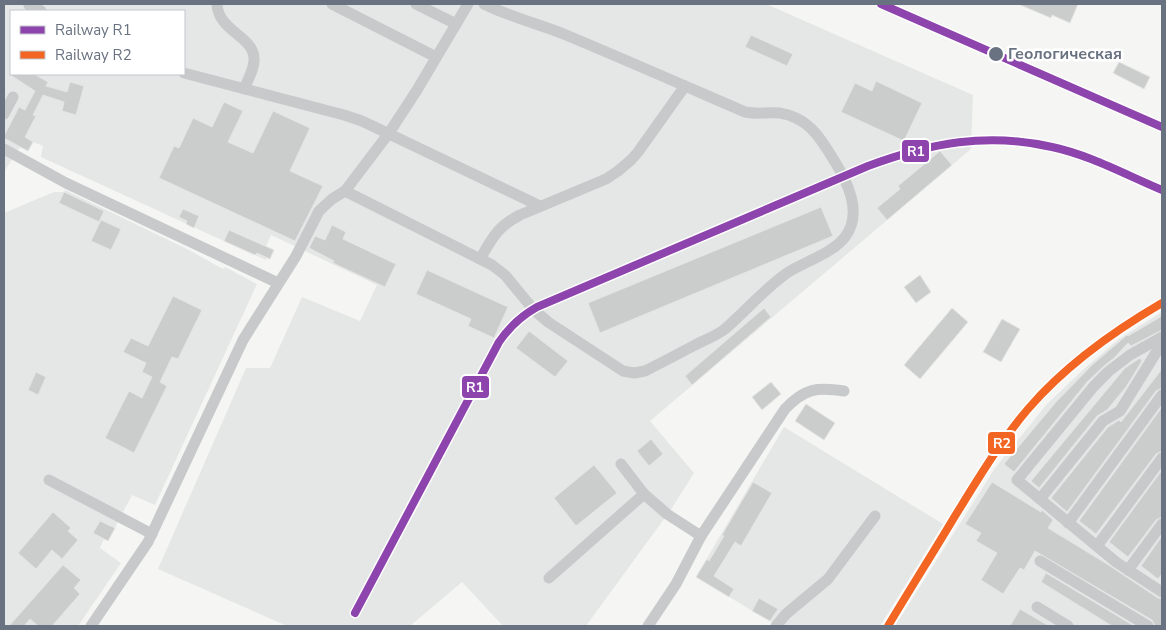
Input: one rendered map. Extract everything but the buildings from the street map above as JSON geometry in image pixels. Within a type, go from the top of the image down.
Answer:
[{"type":"lane","points":[[217,4],[217,13],[224,23],[251,49],[254,57],[253,68],[244,88]]},
{"type":"lane","points":[[332,4],[436,57]]},
{"type":"lane","points":[[416,4],[456,24]]},
{"type":"lane","points":[[91,626],[152,534],[243,340],[296,256],[319,211],[332,199],[345,191],[389,133],[468,4]]},
{"type":"lane","points":[[345,191],[492,265],[505,275],[533,309],[548,322],[610,364],[623,371],[634,373],[645,371],[717,334],[787,273],[844,239],[853,216],[850,192],[844,176],[820,138],[809,126],[785,114],[745,112],[555,31],[503,14],[484,4]]},
{"type":"lane","points":[[29,5],[39,10]]},
{"type":"lane","points":[[185,73],[344,115],[389,133],[540,206]]},
{"type":"lane","points":[[480,259],[496,231],[507,222],[540,206],[606,179],[625,165],[638,152],[685,86]]},
{"type":"lane","points":[[4,114],[13,97]]},
{"type":"lane","points":[[4,149],[66,183],[278,283]]},
{"type":"lane","points":[[1161,589],[1128,570],[1096,546],[1017,480],[1094,386],[1109,371],[1130,355],[1162,337]]},
{"type":"lane","points":[[1040,499],[1103,421],[1120,411],[1162,343]]},
{"type":"lane","points":[[648,626],[676,584],[701,536],[786,409],[794,400],[809,390],[824,388],[844,391]]},
{"type":"lane","points":[[1068,523],[1162,395]]},
{"type":"lane","points":[[1096,546],[1162,458]]},
{"type":"lane","points":[[621,464],[644,494],[667,514],[701,536]]},
{"type":"lane","points":[[49,480],[152,534]]},
{"type":"lane","points":[[549,578],[644,494]]},
{"type":"lane","points":[[776,626],[786,614],[828,579],[875,516]]},
{"type":"lane","points":[[1128,570],[1162,524]]},
{"type":"lane","points":[[1040,561],[1148,626]]},
{"type":"lane","points":[[1037,606],[1068,626]]},
{"type":"shaded area","points":[[4,4],[766,4],[973,95],[971,149],[650,421],[694,473],[672,508],[586,626],[503,626],[462,582],[410,626],[287,626],[158,569],[246,368],[270,368],[302,297],[360,321],[377,285],[271,235],[262,255],[267,257],[266,260],[255,255],[260,244],[229,230],[224,241],[41,157],[43,146],[33,142],[28,151],[20,147],[4,172]]},
{"type":"shaded area","points":[[65,190],[257,284],[155,505],[132,495],[108,541],[104,539],[100,548],[121,563],[78,626],[4,626],[4,213],[54,192],[64,192]]},
{"type":"shaded area","points":[[1162,312],[1162,626],[895,626],[995,468],[1047,404],[1119,339]]},
{"type":"shaded area","points":[[784,427],[943,524],[880,626],[778,626],[696,577]]},
{"type":"rail line","name":"R1","points":[[881,4],[1162,127]]},
{"type":"rail line","name":"R1","points":[[355,613],[499,342],[516,322],[537,307],[868,166],[936,146],[959,142],[1005,140],[1052,147],[1094,160],[1162,190]]},
{"type":"rail line","name":"R2","points":[[888,626],[981,475],[1008,434],[1028,409],[1057,379],[1090,351],[1126,325],[1162,303]]},
{"type":"place","name":"Геологическая","points":[[996,54]]}]
